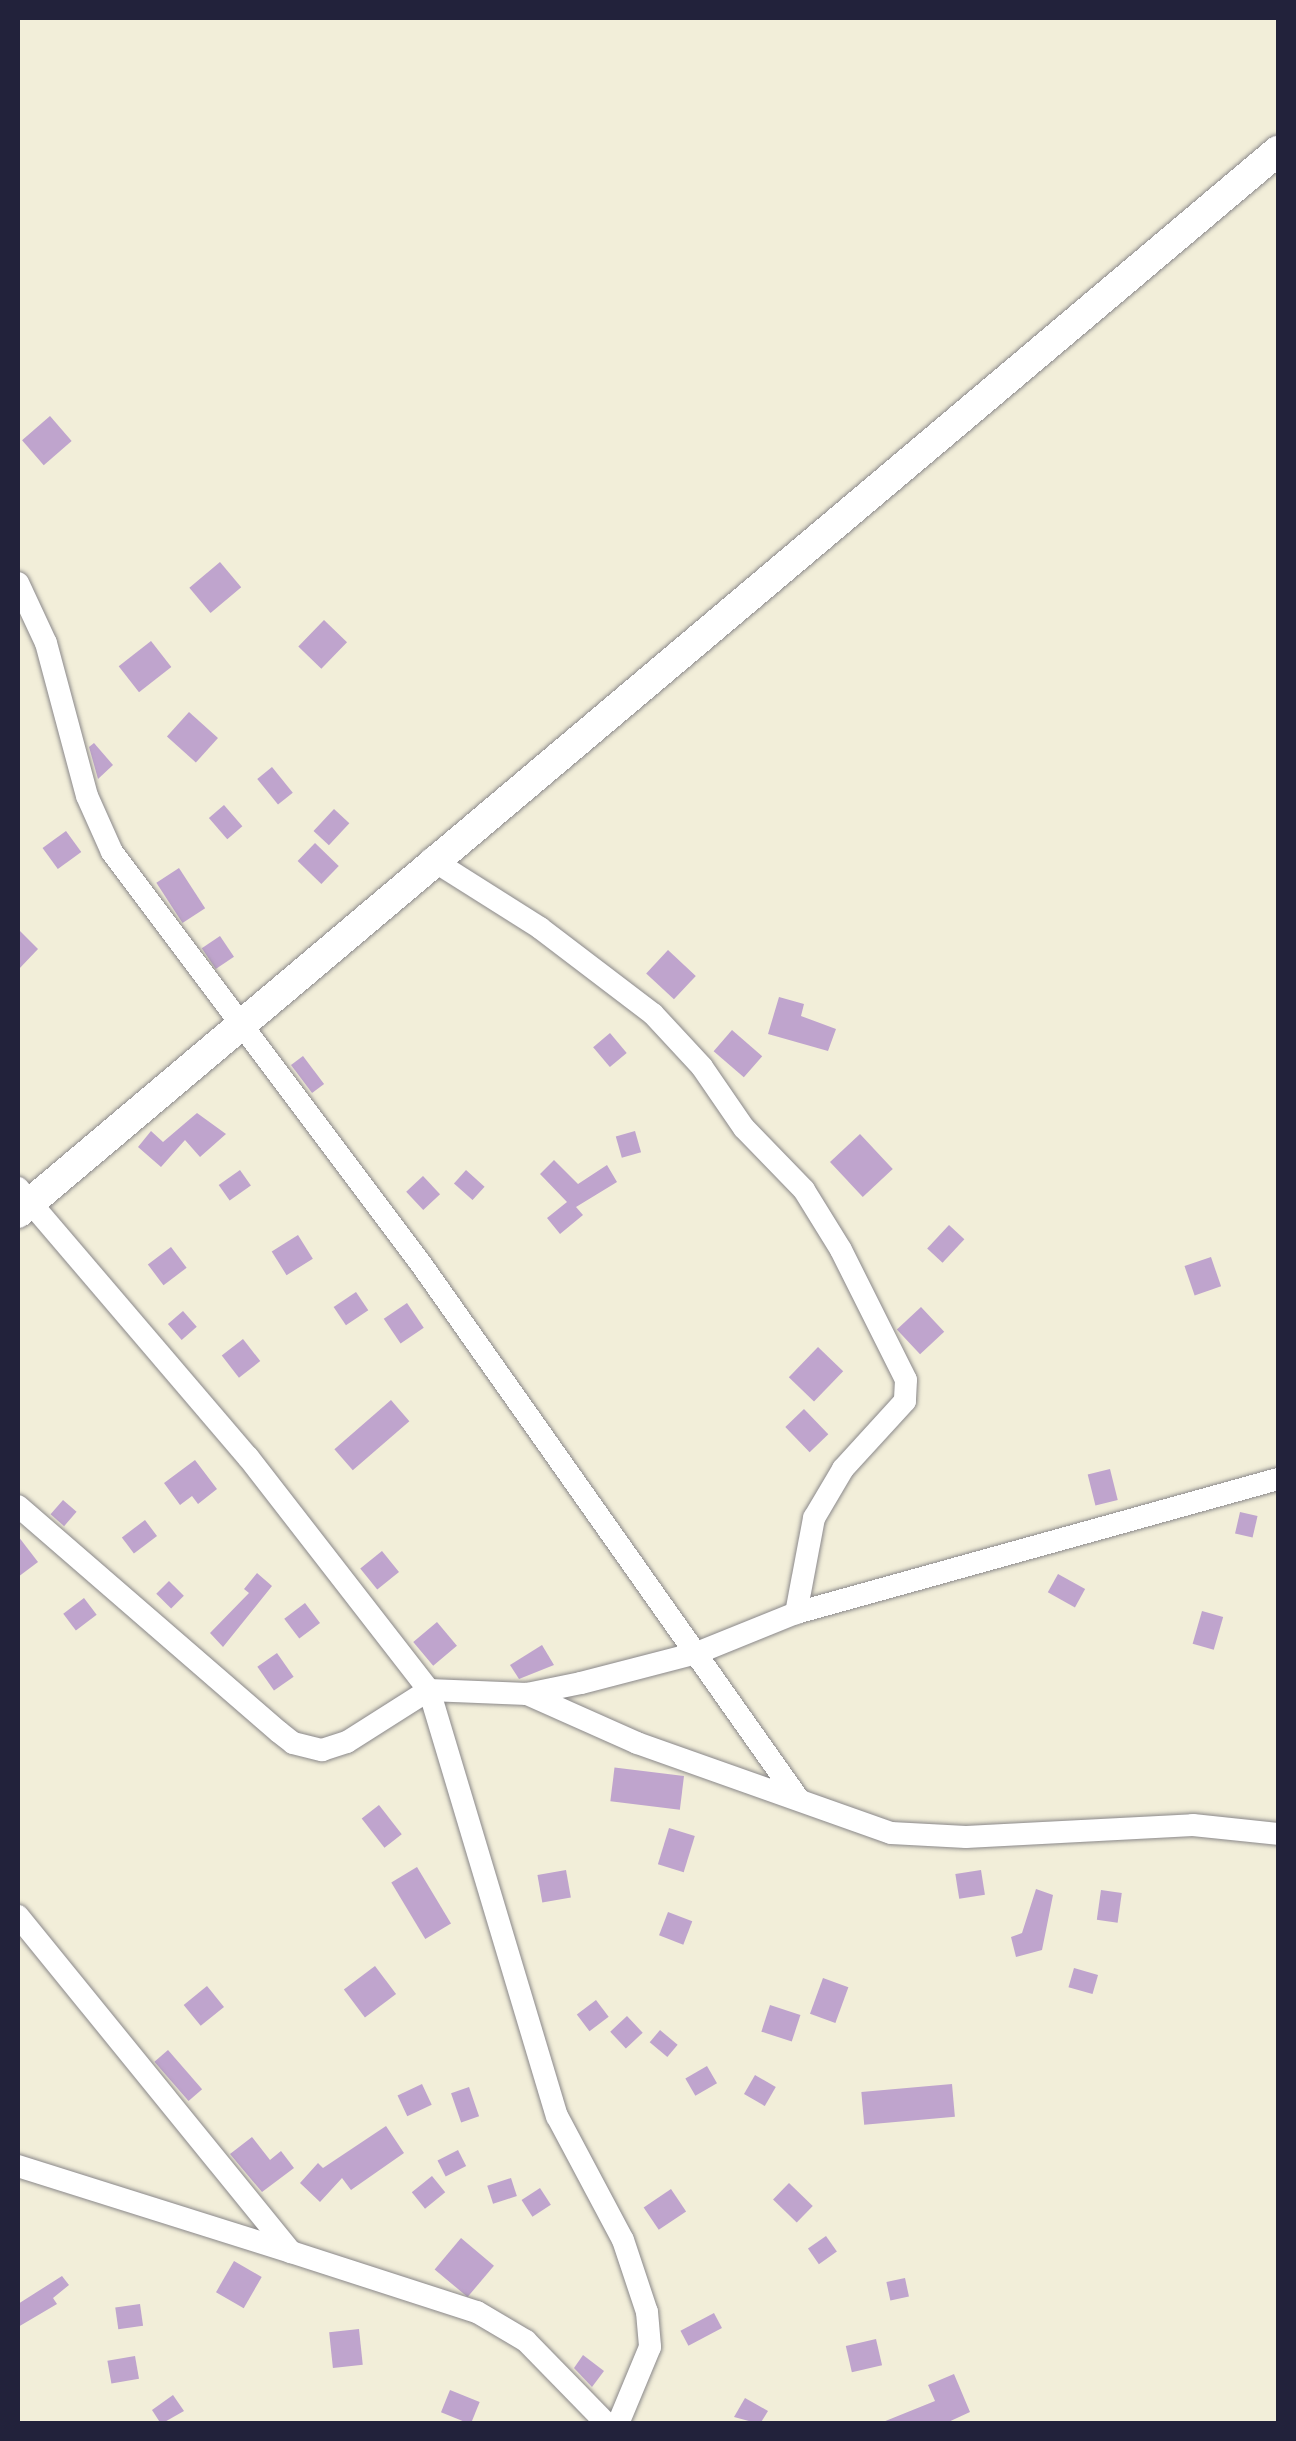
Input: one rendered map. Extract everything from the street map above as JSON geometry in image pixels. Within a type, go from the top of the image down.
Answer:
[{"type":"street","points":[[618,2424],[644,2368],[651,2326],[623,2240],[557,2116],[430,1690],[248,1457],[22,1201],[240,1027],[431,859],[1278,151]]},
{"type":"street","points":[[18,583],[46,643],[77,764],[112,852],[421,1264],[797,1797]]},
{"type":"street","points":[[431,859],[540,928],[653,1014],[702,1067],[744,1128],[804,1190],[842,1250],[906,1380],[905,1401],[843,1469],[814,1518],[796,1613]]},
{"type":"street","points":[[18,1506],[294,1743],[322,1750],[348,1742],[430,1690],[527,1694],[697,1653],[796,1613],[1278,1479]]},
{"type":"street","points":[[527,1694],[637,1743],[890,1833],[966,1837],[1193,1825],[1278,1834]]},
{"type":"street","points":[[18,1916],[291,2252]]},
{"type":"street","points":[[18,2166],[477,2312],[526,2341],[607,2424]]},
{"type":"building","points":[[50,416],[72,441],[44,465],[22,440]]},
{"type":"building","points":[[220,562],[241,587],[211,613],[189,588]]},
{"type":"building","points":[[324,620],[347,642],[321,669],[298,647]]},
{"type":"building","points":[[151,641],[171,667],[139,692],[119,666]]},
{"type":"building","points":[[189,712],[218,738],[196,763],[167,737]]},
{"type":"building","points":[[94,743],[113,765],[98,779],[89,747]]},
{"type":"building","points":[[272,767],[293,793],[278,805],[257,779]]},
{"type":"building","points":[[224,805],[242,826],[227,839],[209,818]]},
{"type":"building","points":[[334,809],[349,823],[329,845],[314,831]]},
{"type":"building","points":[[66,831],[81,852],[58,869],[43,848]]},
{"type":"building","points":[[315,843],[339,866],[321,884],[298,861]]},
{"type":"building","points":[[179,868],[205,908],[182,923],[156,883]]},
{"type":"building","points":[[18,929],[38,949],[18,970]]},
{"type":"building","points":[[220,936],[234,957],[216,969],[202,948]]},
{"type":"building","points":[[668,950],[696,976],[674,999],[646,973]]},
{"type":"building","points":[[779,997],[804,1004],[801,1016],[836,1029],[828,1051],[768,1034]]},
{"type":"building","points":[[732,1030],[762,1056],[744,1077],[714,1051]]},
{"type":"building","points":[[610,1033],[627,1053],[610,1067],[593,1047]]},
{"type":"building","points":[[303,1056],[324,1084],[312,1093],[291,1065]]},
{"type":"building","points":[[197,1113],[226,1134],[200,1157],[185,1140],[161,1167],[138,1147],[151,1131],[163,1142]]},
{"type":"building","points":[[635,1131],[641,1152],[622,1158],[616,1137]]},
{"type":"building","points":[[860,1134],[893,1169],[863,1197],[830,1162]]},
{"type":"building","points":[[554,1160],[578,1184],[607,1165],[617,1182],[576,1207],[583,1215],[560,1234],[547,1218],[567,1202],[540,1174]]},
{"type":"building","points":[[240,1170],[251,1186],[230,1200],[219,1185]]},
{"type":"building","points":[[466,1170],[485,1187],[473,1200],[454,1183]]},
{"type":"building","points":[[423,1176],[440,1194],[423,1210],[406,1192]]},
{"type":"building","points":[[949,1225],[964,1239],[943,1263],[927,1248]]},
{"type":"building","points":[[298,1235],[313,1259],[287,1275],[272,1251]]},
{"type":"building","points":[[171,1247],[187,1268],[163,1285],[148,1264]]},
{"type":"building","points":[[1211,1257],[1221,1286],[1195,1295],[1185,1266]]},
{"type":"building","points":[[356,1292],[368,1310],[346,1325],[334,1307]]},
{"type":"building","points":[[407,1303],[424,1328],[401,1344],[384,1319]]},
{"type":"building","points":[[921,1307],[944,1332],[920,1354],[897,1330]]},
{"type":"building","points":[[183,1311],[197,1327],[182,1340],[168,1324]]},
{"type":"building","points":[[243,1339],[260,1361],[239,1378],[222,1356]]},
{"type":"building","points":[[818,1347],[843,1371],[814,1402],[789,1377]]},
{"type":"building","points":[[391,1400],[409,1421],[353,1470],[334,1449]]},
{"type":"building","points":[[804,1409],[828,1434],[810,1452],[785,1427]]},
{"type":"building","points":[[195,1460],[217,1489],[198,1504],[192,1496],[180,1505],[164,1483]]},
{"type":"building","points":[[1110,1469],[1118,1500],[1095,1506],[1088,1475]]},
{"type":"building","points":[[63,1500],[77,1512],[64,1526],[51,1514]]},
{"type":"building","points":[[1240,1512],[1258,1516],[1253,1537],[1235,1533]]},
{"type":"building","points":[[145,1520],[157,1536],[134,1553],[122,1537]]},
{"type":"building","points":[[18,1536],[38,1562],[18,1577]]},
{"type":"building","points":[[382,1551],[399,1572],[377,1590],[360,1569]]},
{"type":"building","points":[[257,1573],[272,1586],[223,1647],[210,1633],[249,1593],[244,1589]]},
{"type":"building","points":[[1058,1574],[1085,1589],[1075,1607],[1048,1592]]},
{"type":"building","points":[[169,1581],[184,1596],[171,1609],[156,1594]]},
{"type":"building","points":[[84,1598],[97,1615],[76,1630],[63,1614]]},
{"type":"building","points":[[305,1603],[320,1623],[299,1639],[284,1619]]},
{"type":"building","points":[[1202,1611],[1223,1617],[1214,1650],[1193,1644]]},
{"type":"building","points":[[437,1622],[457,1646],[433,1666],[413,1642]]},
{"type":"building","points":[[542,1645],[554,1665],[519,1679],[510,1665]]},
{"type":"building","points":[[277,1653],[294,1677],[274,1691],[257,1667]]},
{"type":"building","points":[[615,1767],[684,1776],[680,1810],[610,1801]]},
{"type":"building","points":[[379,1805],[402,1834],[384,1848],[362,1819]]},
{"type":"building","points":[[669,1828],[695,1836],[684,1872],[658,1864]]},
{"type":"building","points":[[417,1867],[451,1924],[425,1939],[391,1882]]},
{"type":"building","points":[[566,1870],[571,1898],[542,1903],[537,1875]]},
{"type":"building","points":[[981,1870],[985,1895],[959,1899],[955,1874]]},
{"type":"building","points":[[1036,1889],[1053,1895],[1042,1950],[1016,1957],[1011,1937],[1022,1933]]},
{"type":"building","points":[[1101,1890],[1122,1893],[1118,1923],[1097,1920]]},
{"type":"building","points":[[668,1912],[692,1921],[683,1945],[659,1935]]},
{"type":"building","points":[[375,1966],[396,1994],[365,2017],[344,1989]]},
{"type":"building","points":[[1074,1968],[1098,1975],[1093,1994],[1068,1987]]},
{"type":"building","points":[[823,1978],[848,1987],[835,2023],[810,2014]]},
{"type":"building","points":[[207,1986],[224,2007],[201,2026],[184,2005]]},
{"type":"building","points":[[596,2000],[609,2017],[589,2031],[577,2014]]},
{"type":"building","points":[[770,2005],[800,2015],[792,2042],[761,2032]]},
{"type":"building","points":[[627,2016],[643,2033],[626,2049],[610,2032]]},
{"type":"building","points":[[660,2030],[678,2045],[667,2057],[650,2042]]},
{"type":"building","points":[[168,2050],[202,2089],[189,2101],[154,2062]]},
{"type":"building","points":[[707,2066],[717,2083],[695,2096],[685,2078]]},
{"type":"building","points":[[755,2075],[776,2087],[765,2106],[744,2094]]},
{"type":"building","points":[[422,2084],[432,2105],[407,2116],[398,2095]]},
{"type":"building","points":[[952,2084],[955,2117],[864,2125],[861,2092]]},
{"type":"building","points":[[469,2087],[479,2116],[461,2122],[451,2093]]},
{"type":"building","points":[[386,2126],[404,2153],[351,2190],[342,2178],[320,2202],[300,2183],[318,2163],[323,2168]]},
{"type":"building","points":[[252,2137],[270,2160],[281,2151],[294,2168],[262,2192],[230,2154]]},
{"type":"building","points":[[458,2150],[466,2166],[446,2176],[438,2160]]},
{"type":"building","points":[[432,2176],[445,2192],[425,2209],[412,2192]]},
{"type":"building","points":[[511,2178],[517,2196],[493,2204],[487,2186]]},
{"type":"building","points":[[789,2183],[813,2206],[797,2222],[773,2200]]},
{"type":"building","points":[[540,2188],[551,2205],[532,2217],[522,2200]]},
{"type":"building","points":[[671,2189],[686,2211],[659,2230],[644,2207]]},
{"type":"building","points":[[826,2236],[837,2252],[819,2264],[808,2249]]},
{"type":"building","points":[[461,2238],[494,2266],[468,2297],[435,2269]]},
{"type":"building","points":[[234,2261],[262,2277],[244,2308],[216,2292]]},
{"type":"building","points":[[62,2276],[69,2285],[53,2298],[57,2304],[18,2327],[18,2304]]},
{"type":"building","points":[[905,2278],[909,2297],[890,2301],[886,2282]]},
{"type":"building","points":[[140,2304],[143,2326],[118,2329],[115,2307]]},
{"type":"building","points":[[714,2313],[722,2328],[688,2346],[680,2331]]},
{"type":"building","points":[[359,2329],[363,2365],[333,2368],[329,2332]]},
{"type":"building","points":[[876,2339],[882,2365],[852,2372],[846,2346]]},
{"type":"building","points":[[583,2355],[604,2371],[592,2387],[574,2368]]},
{"type":"building","points":[[135,2356],[139,2379],[111,2384],[107,2361]]},
{"type":"building","points":[[954,2374],[970,2412],[944,2424],[878,2424],[935,2401],[928,2385]]},
{"type":"building","points":[[450,2390],[480,2402],[471,2424],[441,2412]]},
{"type":"building","points":[[173,2395],[184,2411],[161,2424],[152,2410]]},
{"type":"building","points":[[745,2398],[768,2411],[760,2424],[734,2417]]}]
